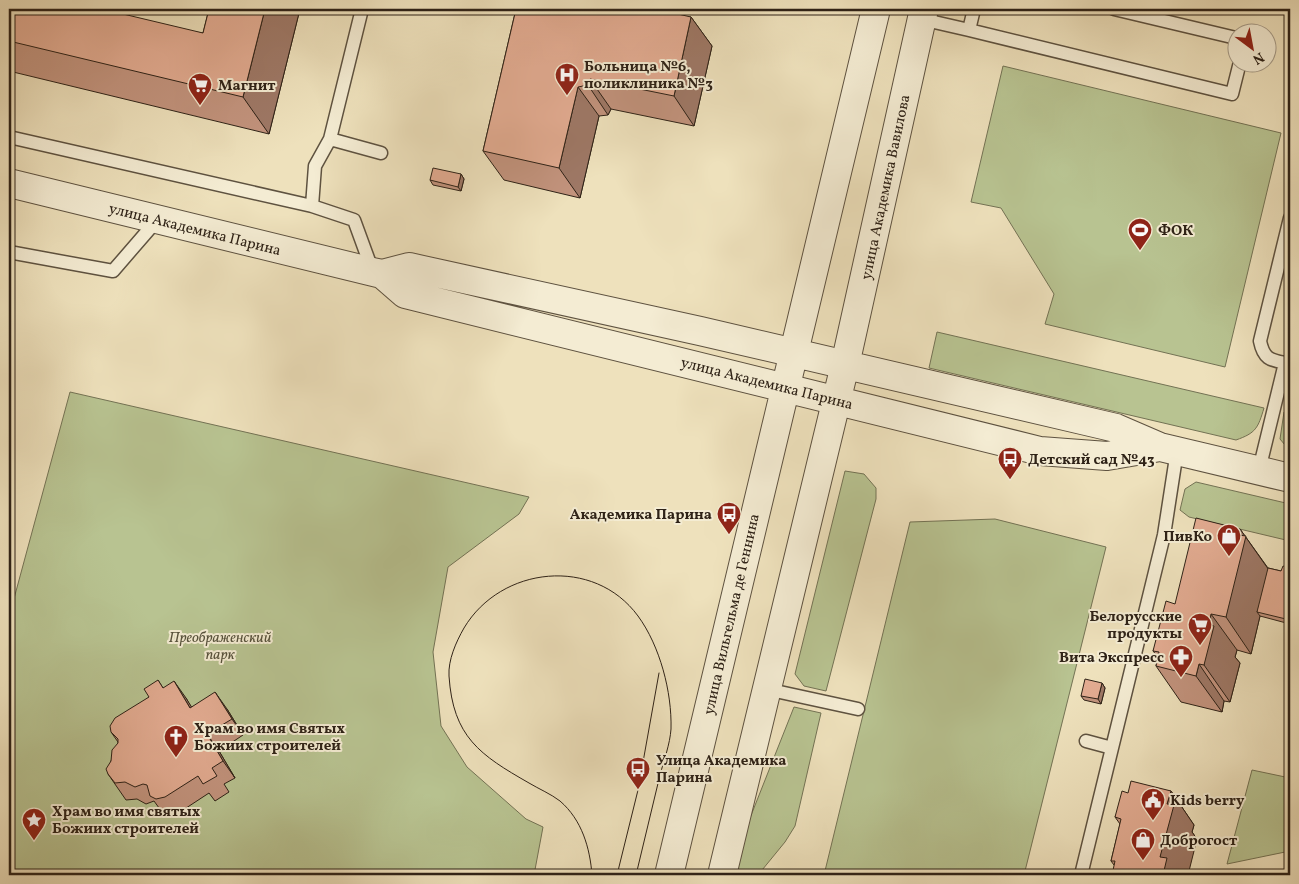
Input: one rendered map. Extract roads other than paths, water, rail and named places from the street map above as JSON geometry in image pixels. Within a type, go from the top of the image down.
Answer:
[{"type":"street","points":[[796,353],[876,9]]},
{"type":"street","name":"улица Академика Вавилова","points":[[845,365],[922,14]]},
{"type":"street","name":"улица Академика Парина","points":[[9,184],[378,273],[405,294],[1040,450],[1107,456],[1169,449]]},
{"type":"street","name":"улица Академика Парина","points":[[378,273],[409,267],[796,353],[1116,428],[1169,449],[1290,478]]},
{"type":"street","name":"улица Вильгельма де Геннина","points":[[669,875],[796,353]]},
{"type":"street","points":[[722,875],[835,400],[845,365]]},
{"type":"lane","points":[[312,206],[315,166],[330,139],[362,9]]},
{"type":"lane","points":[[969,30],[974,9]]},
{"type":"lane","points":[[1114,9],[1226,36]]},
{"type":"lane","points":[[922,14],[969,30],[1232,94],[1238,72]]},
{"type":"lane","points":[[9,137],[312,206],[354,220],[378,273]]},
{"type":"lane","points":[[330,139],[381,153]]},
{"type":"lane","points":[[1259,470],[1287,363],[1270,359],[1263,352],[1260,340],[1290,218]]},
{"type":"lane","points":[[9,252],[113,271],[158,219]]},
{"type":"lane","points":[[1081,875],[1164,535],[1169,449]]},
{"type":"lane","points":[[766,689],[858,709]]},
{"type":"lane","points":[[1086,741],[1112,748]]},
{"type":"tram line","points":[[592,875],[584,835],[568,809],[556,798],[512,773],[483,753],[463,729],[456,715],[452,697],[449,670],[453,651],[464,628],[480,607],[501,592],[524,581],[548,576],[573,577],[597,584],[619,597],[638,616],[646,628],[653,641],[663,670],[667,685],[671,729],[636,875]]},
{"type":"tram line","points":[[617,875],[638,790],[659,673]]},
{"type":"place","name":"Больница №6, поликлиника №3","points":[[567,96]]},
{"type":"place","name":"Магнит","points":[[200,106]]},
{"type":"place","name":"ФОК","points":[[1140,251]]},
{"type":"place","name":"Детский сад №43","points":[[1010,480]]},
{"type":"place","name":"Академика Парина","points":[[729,535]]},
{"type":"place","name":"ПивКо","points":[[1229,557]]},
{"type":"place","name":"Белорусские продукты","points":[[1200,646]]},
{"type":"place","name":"Вита Экспресс","points":[[1181,678]]},
{"type":"place","name":"Храм во имя Святых Божиих строителей","points":[[176,758]]},
{"type":"place","name":"Улица Академика Парина","points":[[638,790]]},
{"type":"place","name":"Kids berry","points":[[1153,821]]},
{"type":"place","name":"Храм во имя святых Божиих строителей","points":[[34,841]]},
{"type":"place","name":"Доброгост","points":[[1143,861]]},
{"type":"park label","name":"Преображенский парк","points":[[220,646]]}]
